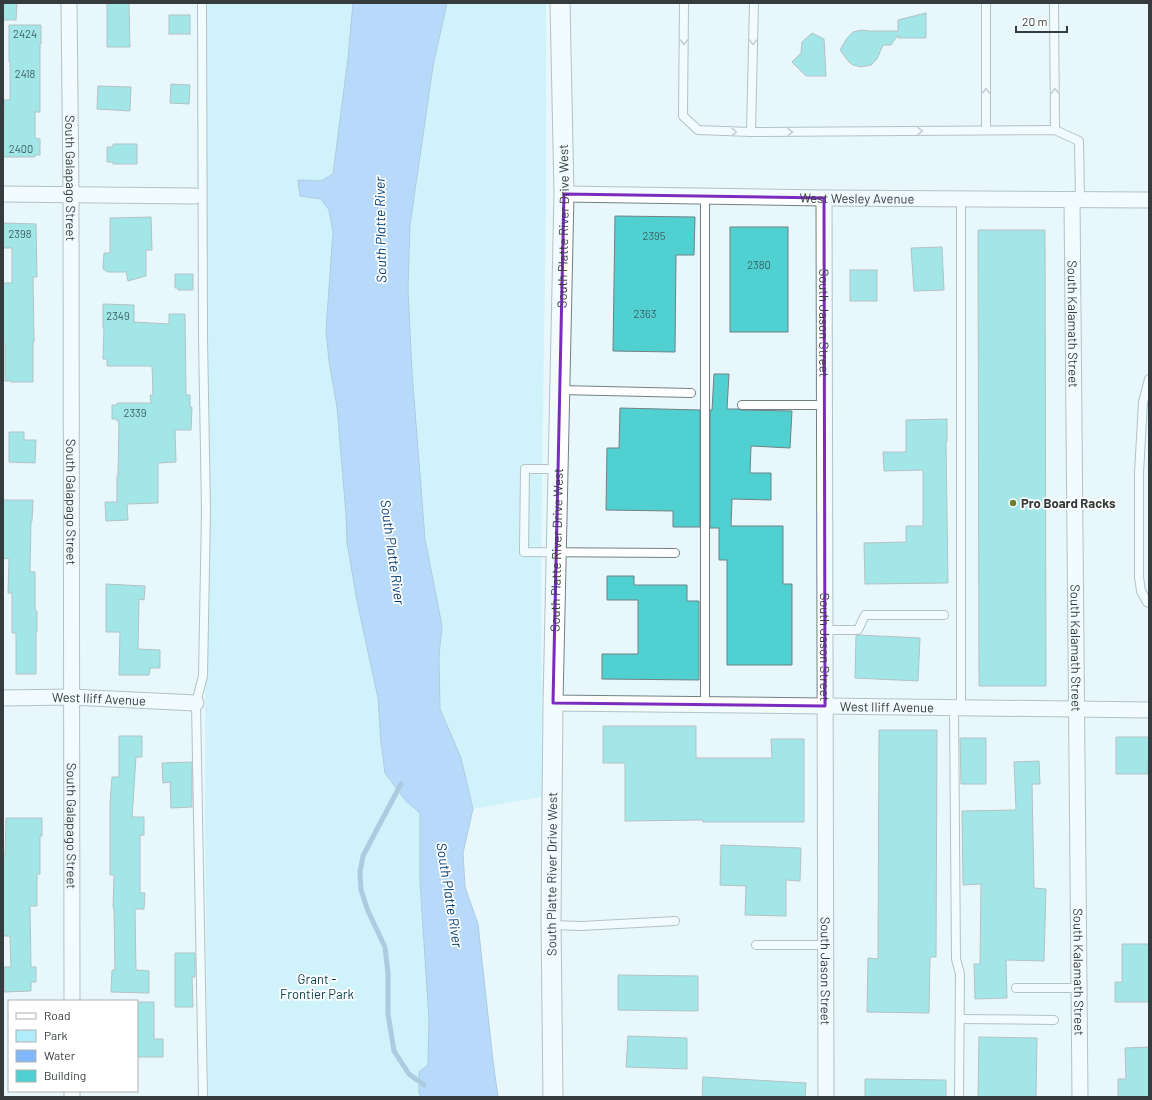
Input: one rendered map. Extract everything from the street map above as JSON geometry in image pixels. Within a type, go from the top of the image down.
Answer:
[{"type":"street","name":"South Galapago Street","points":[[69,3],[71,194],[72,1000]]},
{"type":"street","name":"South Platte River Drive West","points":[[553,1097],[551,925],[553,704],[564,194],[560,3]]},
{"type":"street","points":[[3,194],[195,196]]},
{"type":"street","name":"West Wesley Avenue","points":[[564,194],[824,198],[1149,200]]},
{"type":"street","name":"South Jason Street","points":[[824,198],[826,1097]]},
{"type":"street","name":"South Kalamath Street","points":[[1076,200],[1076,709],[1080,1097]]},
{"type":"street","name":"West Iliff Avenue","points":[[3,698],[71,697],[196,703]]},
{"type":"street","name":"West Iliff Avenue","points":[[553,704],[1149,710]]},
{"type":"lane","points":[[202,3],[203,337],[206,511],[203,676],[196,703],[203,1097]]},
{"type":"lane","points":[[684,3],[684,116],[698,130],[751,132],[1055,130],[1079,142],[1076,200]]},
{"type":"lane","points":[[751,132],[754,3]]},
{"type":"lane","points":[[986,3],[986,130]]},
{"type":"lane","points":[[1054,3],[1055,130]]},
{"type":"lane","points":[[704,196],[705,705]]},
{"type":"lane","points":[[959,1097],[960,974],[956,959],[961,199]]},
{"type":"lane","points":[[1149,379],[1143,402],[1139,472],[1139,577],[1141,591],[1149,604]]},
{"type":"lane","points":[[560,390],[691,393]]},
{"type":"lane","points":[[742,405],[825,406]]},
{"type":"lane","points":[[558,469],[524,469],[524,552],[675,553]]},
{"type":"lane","points":[[825,630],[858,630],[865,615],[944,615]]},
{"type":"lane","points":[[551,925],[581,926],[675,921]]},
{"type":"lane","points":[[756,945],[826,945]]},
{"type":"lane","points":[[1016,988],[1079,988]]},
{"type":"lane","points":[[960,1019],[1054,1020]]},
{"type":"highlighted area","points":[[564,194],[824,198],[825,706],[553,703]]},
{"type":"green space","name":"Grant - Frontier Park","points":[[207,3],[353,3],[348,58],[333,175],[321,181],[298,180],[300,196],[321,199],[329,210],[333,232],[329,361],[337,407],[347,542],[357,601],[378,698],[385,773],[406,801],[420,813],[420,881],[429,1020],[428,1065],[419,1094],[422,1097],[208,1097],[205,825]]},
{"type":"green space","points":[[447,3],[546,3],[546,194],[541,560],[542,797],[473,809],[461,758],[440,709],[439,656],[442,626],[425,539],[412,372],[408,290],[410,225],[433,66]]},
{"type":"water","name":"South Platte River","points":[[353,3],[447,3],[433,66],[410,225],[408,290],[412,372],[425,539],[442,626],[439,656],[440,709],[461,758],[473,809],[463,853],[465,887],[478,924],[498,1097],[422,1097],[419,1094],[419,1072],[428,1065],[429,1020],[420,881],[420,813],[406,801],[385,773],[378,698],[357,601],[347,542],[337,407],[329,361],[326,330],[333,232],[329,210],[321,199],[300,196],[298,180],[321,181],[333,174],[348,58]]},
{"type":"building","points":[[3,3],[17,3],[16,20],[3,20]]},
{"type":"building","points":[[107,3],[129,3],[130,47],[107,47]]},
{"type":"building","points":[[926,13],[926,38],[898,38],[898,35],[891,45],[883,45],[877,59],[871,65],[861,67],[853,65],[840,50],[847,38],[853,32],[862,30],[898,31],[898,20]]},
{"type":"building","points":[[169,15],[190,15],[190,34],[169,34]]},
{"type":"building","points":[[9,25],[41,25],[40,112],[35,112],[35,138],[40,139],[40,155],[35,155],[35,157],[3,157],[4,100],[10,100]]},
{"type":"building","points":[[812,33],[824,39],[826,76],[806,76],[792,62],[801,53],[802,42]]},
{"type":"building","points":[[171,84],[190,85],[189,104],[170,103]]},
{"type":"building","points":[[98,86],[131,87],[130,111],[97,109]]},
{"type":"building","points":[[113,144],[137,144],[137,164],[113,164],[113,162],[107,162],[107,147],[113,147]]},
{"type":"building","points":[[615,216],[695,217],[694,255],[676,255],[675,352],[613,351]]},
{"type":"building","points":[[151,217],[152,250],[146,250],[146,276],[128,281],[126,272],[108,272],[103,269],[104,253],[110,253],[110,218]]},
{"type":"building","points":[[3,223],[36,224],[37,277],[33,277],[33,382],[5,381],[5,344],[3,344],[3,283],[12,283],[12,248],[3,248]]},
{"type":"building","points":[[730,227],[788,227],[788,332],[730,332]]},
{"type":"building","points":[[978,230],[1045,230],[1046,686],[979,686]]},
{"type":"building","points":[[942,247],[944,290],[914,291],[911,248]]},
{"type":"building","points":[[850,270],[877,270],[877,301],[850,301]]},
{"type":"building","points":[[175,274],[193,274],[193,290],[178,290],[178,288],[175,288]]},
{"type":"building","points":[[103,304],[134,305],[134,322],[169,324],[169,314],[185,314],[186,395],[190,395],[190,407],[192,407],[191,430],[175,430],[176,462],[158,463],[158,503],[127,504],[128,520],[106,521],[105,502],[117,502],[119,421],[117,421],[117,419],[112,419],[112,405],[117,405],[117,403],[151,403],[150,395],[153,395],[152,366],[107,366],[107,359],[103,359]]},
{"type":"building","points":[[714,374],[729,374],[727,409],[792,411],[790,448],[751,446],[750,473],[771,473],[771,500],[732,499],[731,526],[783,526],[783,584],[792,584],[792,665],[727,665],[727,560],[719,560],[719,528],[710,528],[710,410],[712,410]]},
{"type":"building","points":[[620,408],[700,410],[700,527],[673,527],[673,511],[606,510],[607,448],[619,448]]},
{"type":"building","points":[[947,419],[948,583],[865,584],[864,543],[906,542],[906,526],[923,526],[923,470],[884,471],[883,452],[906,452],[906,420]]},
{"type":"building","points":[[9,432],[24,432],[24,440],[36,440],[35,463],[9,462]]},
{"type":"building","points":[[3,500],[33,500],[30,572],[35,572],[35,611],[37,611],[36,674],[16,674],[16,633],[12,633],[12,593],[8,593],[9,559],[3,558]]},
{"type":"building","points":[[607,576],[634,576],[634,585],[687,585],[687,601],[699,601],[699,680],[602,679],[602,654],[638,654],[638,600],[607,600]]},
{"type":"building","points":[[106,584],[145,586],[144,600],[139,599],[138,649],[160,650],[160,668],[150,668],[149,675],[119,675],[120,632],[106,632]]},
{"type":"building","points":[[856,636],[920,638],[918,681],[855,678]]},
{"type":"building","points":[[603,726],[696,726],[696,758],[772,758],[771,739],[804,739],[804,822],[703,822],[703,820],[625,821],[625,763],[603,763]]},
{"type":"building","points":[[879,730],[937,730],[936,957],[930,957],[929,1013],[867,1012],[868,958],[878,959]]},
{"type":"building","points":[[119,736],[142,736],[142,757],[136,757],[132,817],[144,817],[144,835],[140,835],[140,893],[145,893],[144,909],[135,909],[136,970],[149,971],[149,993],[111,992],[112,970],[115,970],[113,908],[114,875],[110,875],[110,804],[112,777],[119,777]]},
{"type":"building","points":[[1116,737],[1149,737],[1148,774],[1116,774]]},
{"type":"building","points":[[960,738],[986,738],[986,784],[961,784]]},
{"type":"building","points":[[1039,761],[1040,784],[1032,784],[1034,888],[1046,889],[1044,961],[1006,960],[1007,998],[975,999],[974,964],[980,964],[981,884],[963,885],[962,811],[1016,810],[1014,762]]},
{"type":"building","points":[[192,762],[192,807],[171,808],[170,782],[163,783],[162,763]]},
{"type":"building","points":[[6,818],[42,818],[42,836],[40,836],[40,874],[37,874],[37,906],[30,906],[31,967],[36,967],[36,982],[31,982],[31,991],[4,992],[4,967],[11,967],[10,936],[3,936],[3,856],[5,856]]},
{"type":"building","points":[[721,845],[801,848],[800,881],[786,880],[786,916],[745,915],[746,886],[720,885]]},
{"type":"building","points":[[1122,944],[1149,944],[1149,1002],[1115,1002],[1115,982],[1122,982]]},
{"type":"building","points":[[175,953],[195,953],[195,977],[192,977],[193,1007],[175,1007]]},
{"type":"building","points":[[618,975],[698,976],[698,1011],[618,1010]]},
{"type":"building","points":[[138,1002],[154,1002],[154,1039],[163,1039],[163,1057],[138,1057]]},
{"type":"building","points":[[628,1036],[687,1038],[687,1069],[626,1067]]},
{"type":"building","points":[[979,1037],[1037,1038],[1036,1097],[978,1097]]},
{"type":"building","points":[[1149,1047],[1149,1097],[1118,1097],[1118,1079],[1126,1079],[1125,1048]]},
{"type":"building","points":[[703,1077],[806,1083],[805,1097],[702,1097]]},
{"type":"building","points":[[865,1079],[946,1080],[946,1097],[865,1097]]},
{"type":"waterway","points":[[401,784],[363,856],[360,872],[361,890],[368,911],[385,947],[388,973],[388,1014],[394,1051],[409,1074],[424,1085]]},
{"type":"place","name":"Pro Board Racks","points":[[1013,503]]}]
